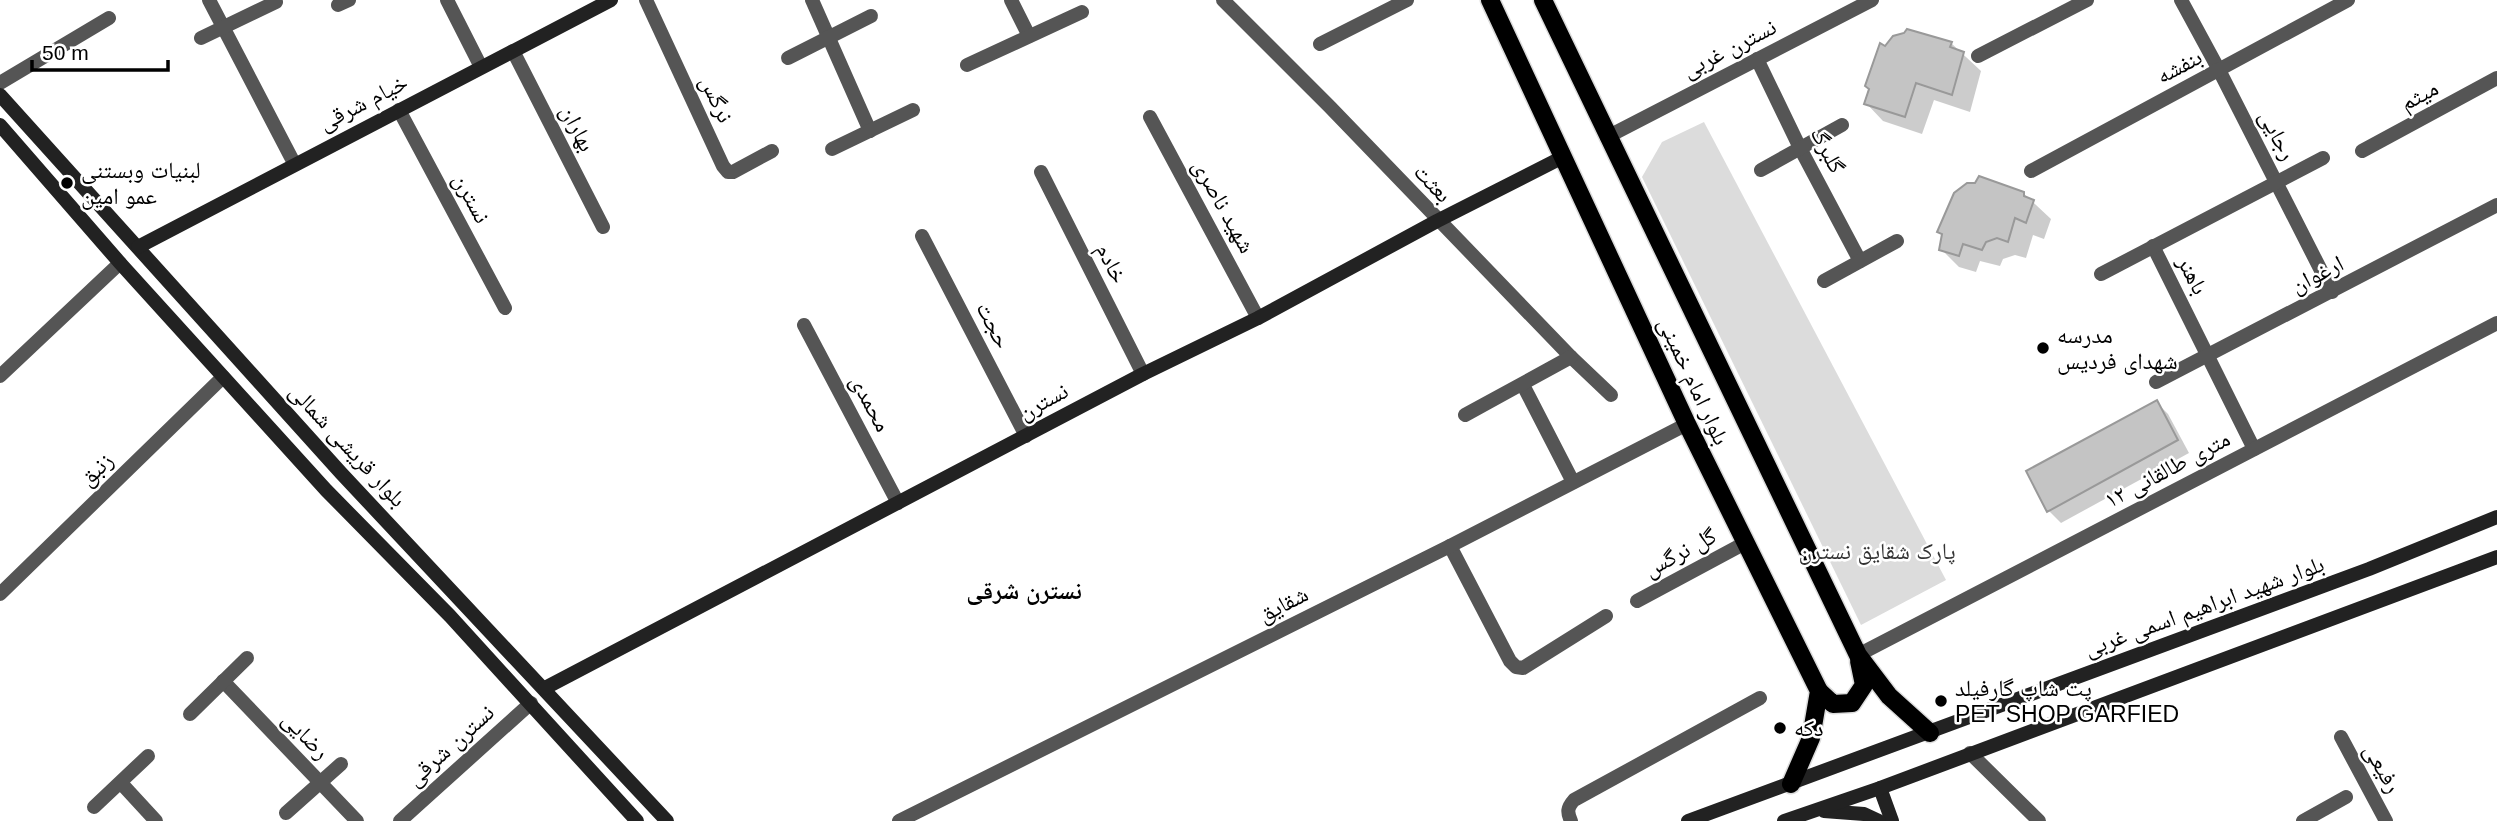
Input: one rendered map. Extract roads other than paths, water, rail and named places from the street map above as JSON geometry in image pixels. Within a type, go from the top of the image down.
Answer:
[{"type":"main road","name":"خیام شرقی","points":[[138,247],[294,163],[611,0]]},
{"type":"main road","name":"بلوار امام خمینی","points":[[1490,0],[1686,424],[1819,691]]},
{"type":"main road","name":"بلوار امام خمینی","points":[[1543,0],[1858,655],[1889,696],[1930,733]]},
{"type":"main road","name":"بلوار قریشی شمالی","points":[[0,94],[341,472],[667,821]]},
{"type":"main road","name":"بلوار قریشی شمالی","points":[[0,125],[120,263],[326,490],[450,616],[637,821]]},
{"type":"main road","name":"نسترن","points":[[545,688],[1143,374],[1258,317],[1437,220],[1563,157]]},
{"type":"main road","name":"بلوار شهید ابراهیم اسمی غربی","points":[[1688,821],[2369,569],[2497,517]]},
{"type":"main road","points":[[1784,821],[1880,788],[2497,557]]},
{"type":"main road","points":[[450,616],[464,603]]},
{"type":"main road","points":[[1819,691],[1833,704],[1852,703],[1864,685],[1858,655]]},
{"type":"main road","points":[[1791,784],[1811,738],[1819,691]]},
{"type":"main road","points":[[1880,788],[1892,821]]},
{"type":"main road","points":[[1809,811],[1838,810],[1864,814],[1880,821]]},
{"type":"street","points":[[209,0],[294,163]]},
{"type":"street","points":[[447,0],[481,67]]},
{"type":"street","name":"نرگس","points":[[646,0],[728,172],[733,172],[772,151]]},
{"type":"street","points":[[812,0],[870,131]]},
{"type":"street","points":[[1012,0],[1029,36]]},
{"type":"street","name":"بعثت","points":[[1223,0],[1611,395]]},
{"type":"street","points":[[1320,44],[1407,0]]},
{"type":"street","name":"نسترن غربی","points":[[1608,137],[1872,0]]},
{"type":"street","points":[[1978,56],[2087,0]]},
{"type":"street","name":"رجایی","points":[[2181,0],[2332,292]]},
{"type":"street","name":"بنفشه","points":[[2031,171],[2348,0]]},
{"type":"street","points":[[201,38],[276,2]]},
{"type":"street","points":[[967,65],[1082,12]]},
{"type":"street","points":[[788,58],[871,16]]},
{"type":"street","points":[[0,83],[109,18]]},
{"type":"street","name":"بهاران","points":[[513,51],[603,227]]},
{"type":"street","name":"گلبرگ","points":[[1757,59],[1800,148],[1860,261]]},
{"type":"street","name":"میثم","points":[[2362,151],[2497,78]]},
{"type":"street","name":"نسترن","points":[[398,110],[505,308]]},
{"type":"street","points":[[832,149],[913,110]]},
{"type":"street","name":"شهید ناصری","points":[[1150,117],[1258,317]]},
{"type":"street","points":[[1762,170],[1842,125]]},
{"type":"street","name":"باهنر","points":[[2254,449],[2153,246],[2323,158]]},
{"type":"street","name":"خادم","points":[[1041,172],[1143,374]]},
{"type":"street","name":"ارغوان","points":[[2156,382],[2497,205]]},
{"type":"street","name":"حجت","points":[[922,236],[1026,436]]},
{"type":"street","points":[[1824,281],[1897,241]]},
{"type":"street","points":[[2101,274],[2153,246]]},
{"type":"street","points":[[0,376],[120,263]]},
{"type":"street","name":"۱۲ متری طالقانی","points":[[1858,655],[2497,323]]},
{"type":"street","name":"محمدی","points":[[804,325],[898,503]]},
{"type":"street","points":[[1465,415],[1571,357]]},
{"type":"street","name":"زنبق","points":[[0,594],[223,377]]},
{"type":"street","points":[[1523,385],[1573,482]]},
{"type":"street","name":"شقایق","points":[[899,821],[1450,546],[1686,424]]},
{"type":"street","name":"گل نرگس","points":[[1637,601],[1745,543]]},
{"type":"street","points":[[1450,546],[1510,661],[1516,667],[1523,668],[1606,616]]},
{"type":"street","points":[[190,714],[247,658]]},
{"type":"street","name":"رضایی","points":[[223,681],[357,821]]},
{"type":"street","points":[[1572,821],[1568,807],[1574,800],[1760,698]]},
{"type":"street","name":"نسترن شرقی","points":[[400,821],[531,703]]},
{"type":"street","name":"رفیعی","points":[[2341,737],[2386,821]]},
{"type":"street","points":[[1970,753],[2039,821]]},
{"type":"street","points":[[94,807],[148,756]]},
{"type":"street","points":[[286,813],[341,764]]},
{"type":"street","points":[[121,783],[156,821]]},
{"type":"street","points":[[2303,821],[2346,797]]},
{"type":"place","name":"لبنیات وبستنی عمو امین","points":[[67,183]]},
{"type":"place","name":"مدرسه شهدای فردیس","points":[[2043,348]]},
{"type":"place","name":"پت شاپ گارفیلد PET SHOP GARFIED","points":[[1941,701]]},
{"type":"place","name":"دکه","points":[[1780,728]]},
{"type":"district","name":"نسترن شرقی","points":[[1024,590]]},
{"type":"park label","name":"پارک شقایق نسترن","points":[[1877,551]]}]
